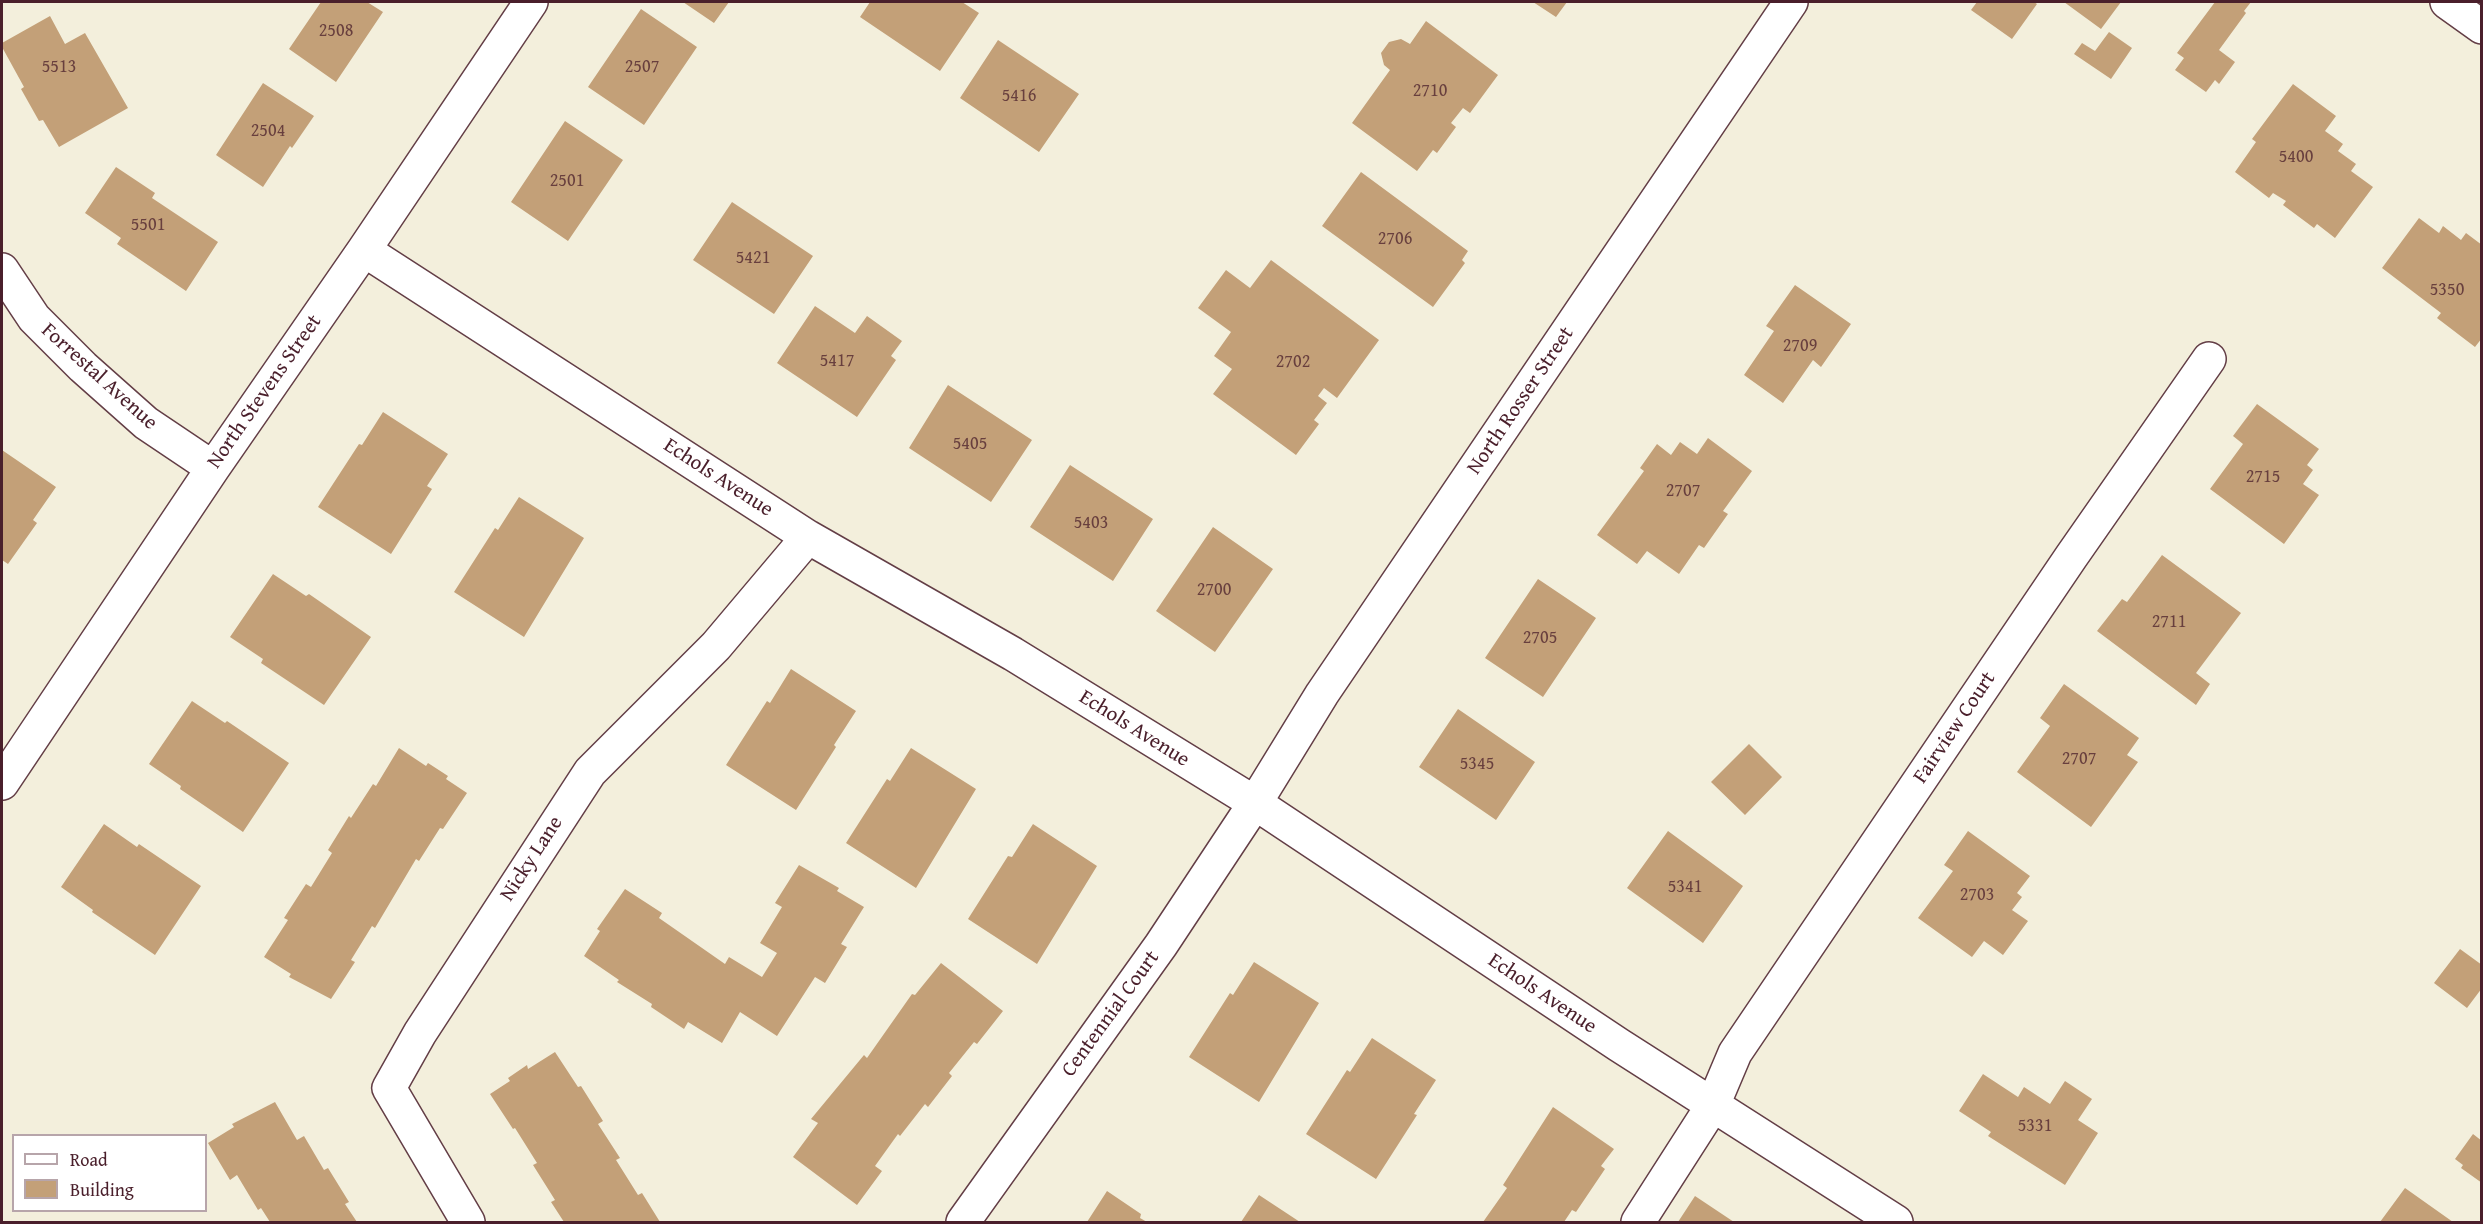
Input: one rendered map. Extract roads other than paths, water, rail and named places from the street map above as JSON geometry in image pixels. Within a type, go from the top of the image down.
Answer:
[{"type":"street","name":"North Stevens Street","points":[[2,783],[213,468],[364,250],[531,2]]},
{"type":"street","name":"North Rosser Street","points":[[1255,803],[1323,694],[1791,2]]},
{"type":"street","points":[[2447,2],[2481,27]]},
{"type":"street","name":"Echols Avenue","points":[[364,250],[808,537],[1013,654],[1255,803],[1713,1105],[1896,1222]]},
{"type":"street","name":"Forrestal Avenue","points":[[2,270],[34,318],[83,367],[146,423],[213,468]]},
{"type":"street","name":"Fairview Court","points":[[1638,1222],[1713,1105],[1735,1053],[2071,557],[2209,359]]},
{"type":"street","name":"Nicky Lane","points":[[468,1222],[389,1088],[420,1033],[590,772],[716,646],[808,537]]},
{"type":"street","name":"Centennial Court","points":[[963,1222],[1161,945],[1255,803]]}]
